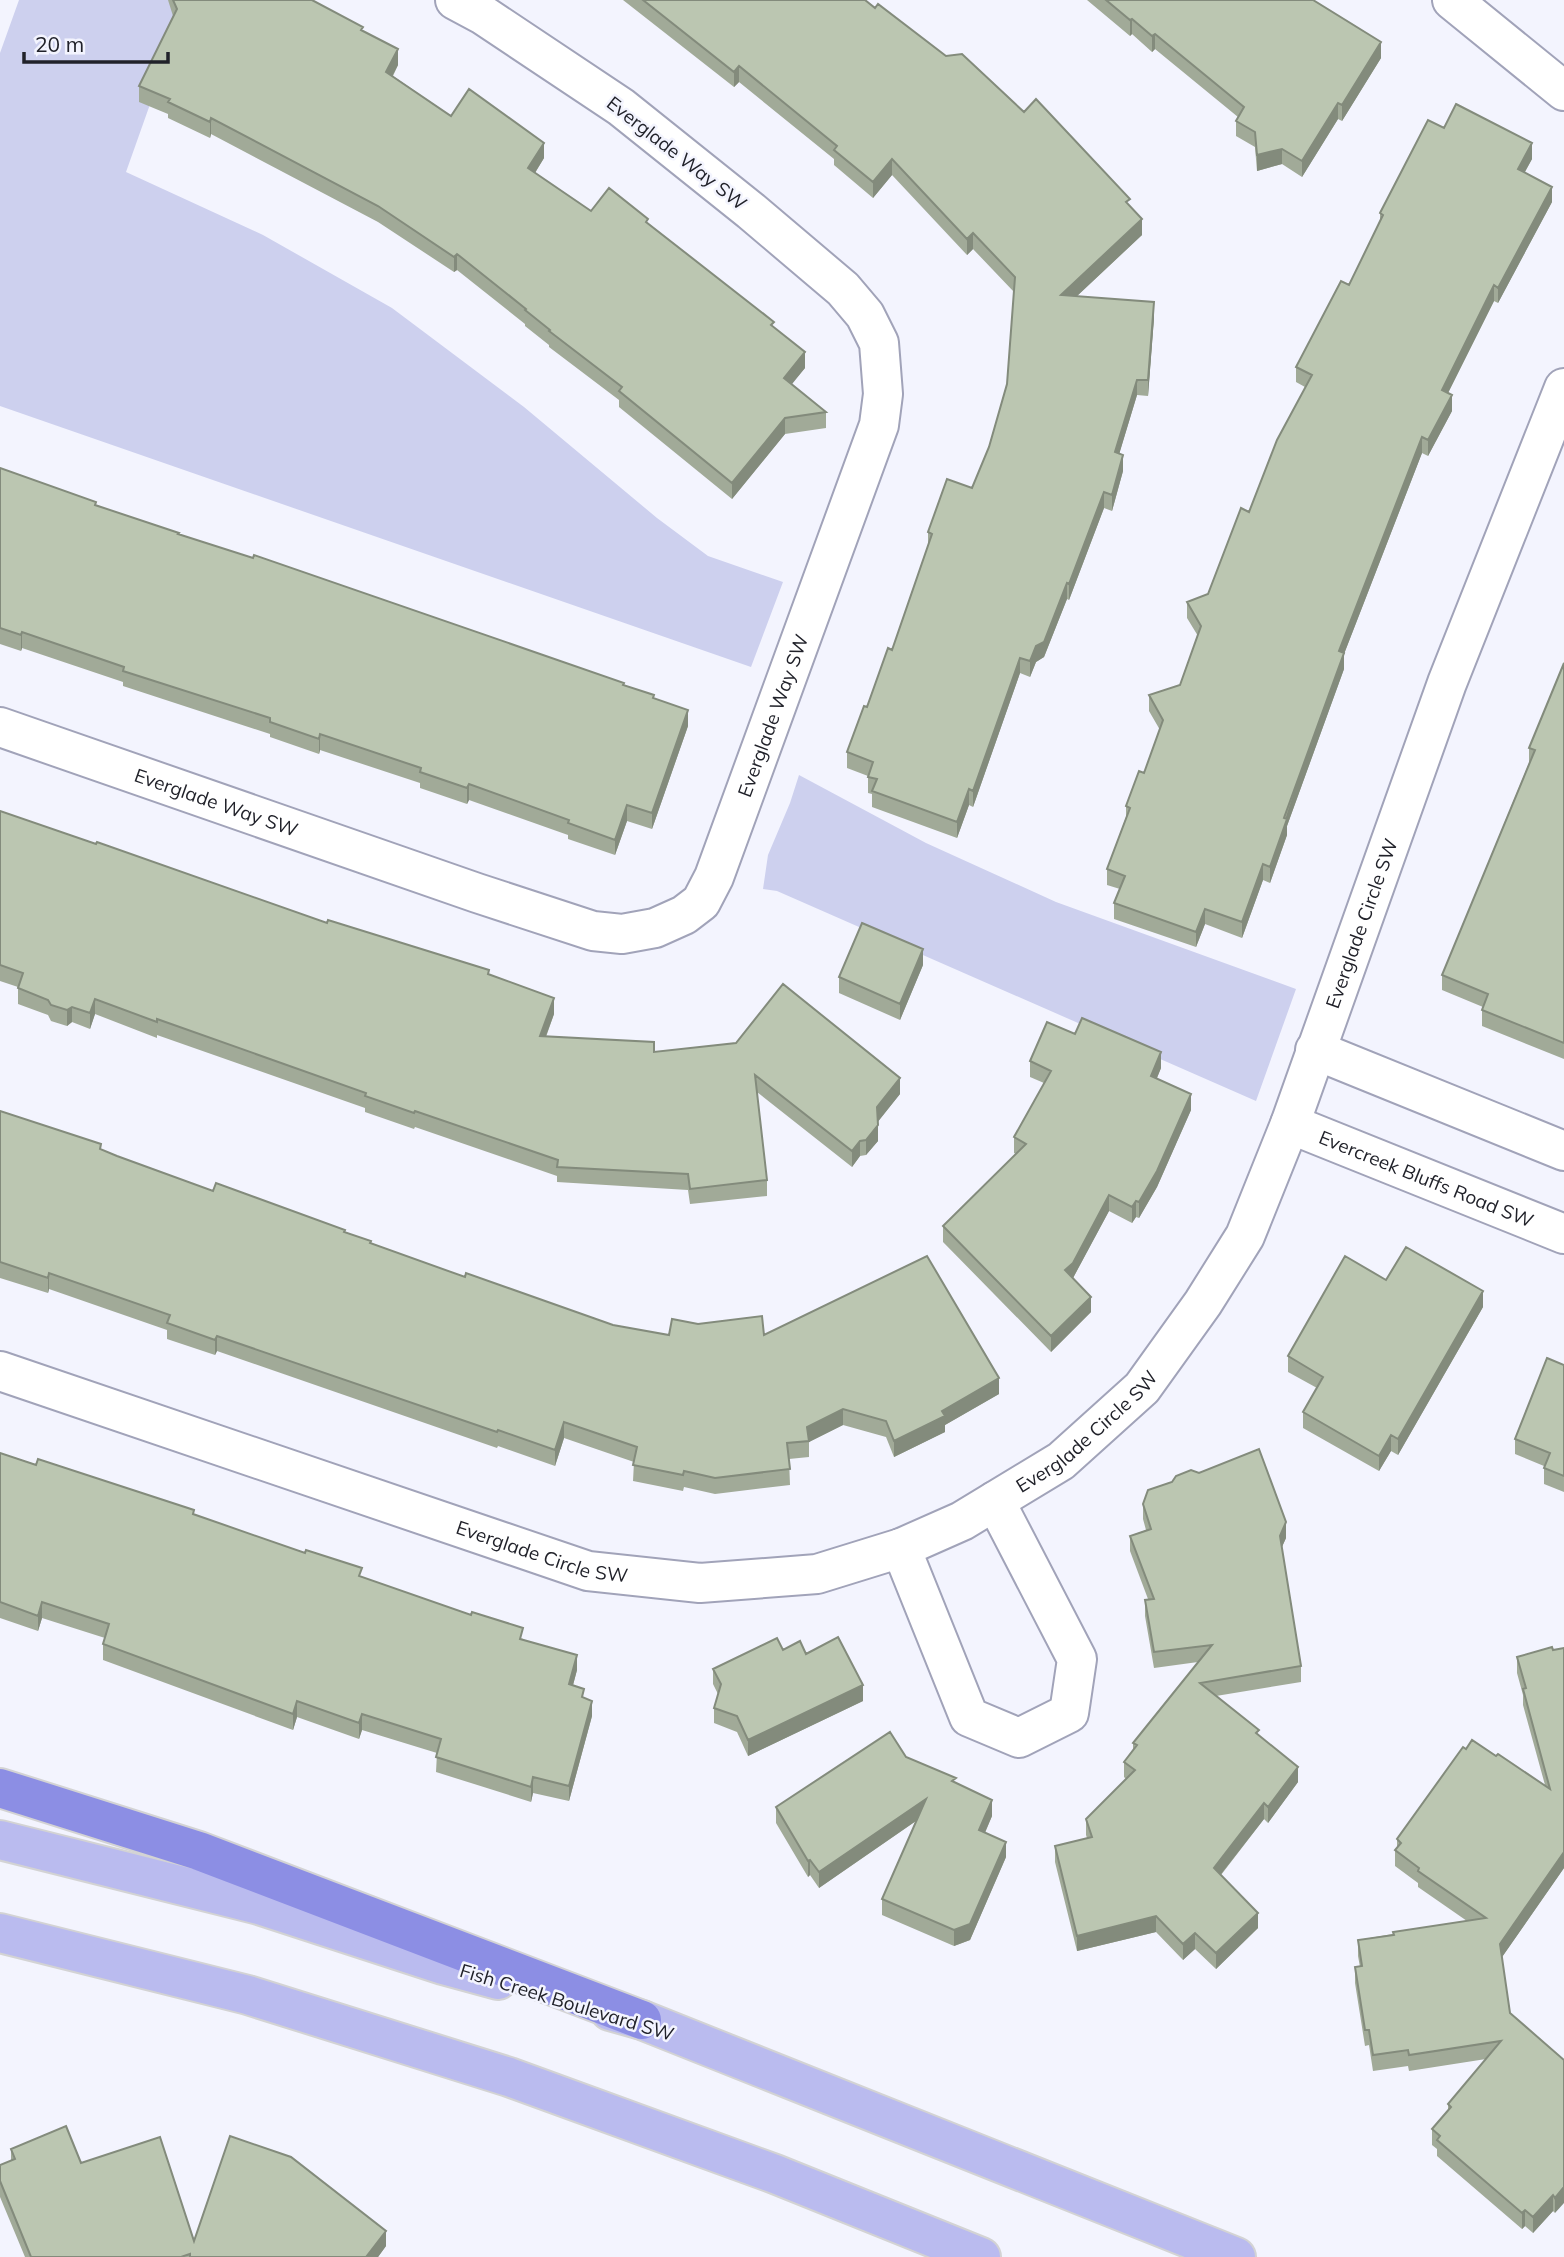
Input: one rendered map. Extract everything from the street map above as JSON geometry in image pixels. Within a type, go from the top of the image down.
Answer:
[{"type":"highway","points":[[0,1788],[199,1851],[642,2020]]},
{"type":"main road","name":"Fish Creek Boulevard SW","points":[[0,1840],[259,1905],[443,1965],[642,2020],[1236,2257]]},
{"type":"main road","points":[[0,1933],[248,1995],[509,2077],[775,2174],[981,2257]]},
{"type":"street","name":"Everglade Way SW","points":[[0,727],[593,931],[621,933],[655,928],[684,915],[701,902],[714,877],[880,425],[883,394],[879,342],[866,315],[844,289],[751,211],[621,107],[483,15],[455,0]]},
{"type":"street","points":[[1452,0],[1564,90]]},
{"type":"street","name":"Everglade Circle SW","points":[[0,1371],[588,1571],[700,1583],[817,1574],[901,1548],[962,1521],[1061,1461],[1142,1388],[1203,1303],[1245,1236],[1290,1124],[1447,683],[1564,388]]},
{"type":"street","points":[[1315,1050],[1564,1151]]},
{"type":"street","name":"Evercreek Bluffs Road SW","points":[[1290,1124],[1564,1234]]},
{"type":"street","points":[[901,1548],[969,1717],[1019,1738],[1069,1713],[1077,1660],[995,1501]]},
{"type":"shaded area","points":[[19,0],[187,0],[126,172],[263,235],[392,308],[524,407],[657,518],[708,556],[783,582],[751,667],[0,406],[0,53]]},
{"type":"shaded area","points":[[799,775],[926,843],[1056,902],[1296,989],[1256,1101],[777,891],[763,889],[768,855]]},
{"type":"building","points":[[173,0],[312,0],[398,49],[386,72],[451,116],[469,89],[544,143],[528,168],[591,211],[609,188],[648,219],[646,222],[774,322],[771,325],[805,352],[784,378],[826,412],[785,418],[732,483],[619,391],[622,387],[549,331],[526,309],[457,254],[454,257],[378,206],[211,118],[210,122],[168,102],[170,99],[139,86],[177,9]]},
{"type":"building","points":[[643,0],[865,0],[875,8],[878,4],[946,56],[962,54],[1024,112],[1036,99],[1130,199],[1126,202],[1142,219],[1061,295],[1154,302],[1148,380],[1137,380],[1115,452],[1123,455],[1112,495],[1104,492],[1044,642],[1036,646],[1030,661],[1020,658],[973,791],[969,789],[957,822],[872,791],[877,779],[868,777],[873,762],[847,752],[864,706],[867,707],[888,648],[892,650],[932,534],[928,532],[947,479],[972,488],[989,447],[1007,384],[1015,277],[973,233],[967,239],[892,159],[873,182],[834,150],[837,146],[739,66],[734,72]]},
{"type":"building","points":[[1106,0],[1313,0],[1381,42],[1342,105],[1338,103],[1302,161],[1282,149],[1257,155],[1255,132],[1236,121],[1244,107],[1155,34],[1152,36]]},
{"type":"building","points":[[1456,104],[1532,143],[1518,169],[1552,187],[1498,288],[1494,285],[1442,390],[1452,395],[1428,440],[1422,437],[1339,651],[1344,653],[1284,818],[1287,819],[1270,867],[1263,864],[1242,922],[1205,909],[1196,932],[1114,903],[1125,876],[1107,869],[1130,808],[1126,806],[1139,771],[1144,773],[1163,720],[1149,695],[1180,685],[1201,626],[1187,602],[1208,594],[1241,508],[1249,512],[1277,440],[1312,375],[1296,367],[1341,281],[1349,285],[1383,215],[1380,213],[1428,120],[1444,128]]},
{"type":"building","points":[[0,468],[178,534],[253,558],[254,555],[624,683],[623,685],[654,695],[653,698],[688,710],[652,813],[627,805],[615,840],[568,823],[569,820],[469,784],[467,788],[420,772],[421,768],[320,734],[319,739],[270,722],[270,718],[123,671],[124,667],[22,632],[21,635],[0,628]]},
{"type":"building","points":[[1564,663],[1564,1043],[1482,1010],[1488,994],[1442,975],[1535,750],[1529,748]]},
{"type":"building","points":[[0,811],[96,844],[97,842],[327,923],[328,920],[489,970],[488,974],[554,998],[540,1036],[654,1042],[654,1052],[736,1043],[783,984],[900,1078],[877,1107],[878,1125],[866,1140],[860,1141],[852,1151],[755,1075],[767,1180],[690,1189],[688,1174],[557,1167],[558,1160],[365,1096],[366,1093],[157,1019],[157,1022],[95,999],[90,1013],[72,1007],[67,1010],[18,988],[23,973],[0,965]]},
{"type":"building","points":[[862,923],[923,949],[900,1004],[839,977]]},
{"type":"building","points":[[1082,1018],[1161,1052],[1151,1076],[1191,1094],[1157,1171],[1139,1202],[1136,1201],[1132,1207],[1109,1195],[1073,1263],[1065,1270],[1091,1297],[1051,1336],[943,1226],[1026,1144],[1014,1137],[1051,1071],[1030,1061],[1047,1022],[1075,1034]]},
{"type":"building","points":[[0,1111],[101,1144],[100,1149],[213,1191],[216,1183],[465,1277],[466,1273],[613,1325],[669,1335],[672,1319],[698,1324],[762,1316],[764,1335],[927,1256],[999,1378],[942,1411],[945,1416],[894,1441],[886,1421],[843,1409],[807,1427],[809,1441],[787,1443],[790,1469],[715,1478],[633,1465],[637,1447],[564,1422],[555,1450],[217,1336],[215,1340],[167,1323],[170,1315],[49,1273],[48,1278],[0,1262]]},
{"type":"building","points":[[1406,1247],[1483,1291],[1398,1439],[1391,1435],[1379,1456],[1303,1412],[1323,1377],[1288,1356],[1345,1256],[1386,1280]]},
{"type":"building","points":[[1547,1358],[1564,1365],[1564,1476],[1544,1468],[1550,1453],[1515,1439]]},
{"type":"building","points":[[1259,1449],[1286,1522],[1280,1536],[1301,1666],[1200,1683],[1259,1730],[1256,1733],[1298,1767],[1268,1807],[1264,1803],[1214,1868],[1258,1913],[1216,1953],[1195,1933],[1183,1944],[1156,1916],[1077,1936],[1055,1846],[1092,1837],[1086,1819],[1135,1770],[1124,1762],[1137,1745],[1133,1743],[1212,1645],[1154,1652],[1145,1600],[1154,1599],[1130,1536],[1151,1529],[1143,1504],[1148,1490],[1172,1482],[1176,1476],[1191,1470],[1199,1473]]},
{"type":"building","points":[[0,1453],[36,1465],[38,1459],[194,1510],[193,1514],[305,1553],[306,1550],[362,1568],[359,1576],[471,1615],[472,1612],[523,1628],[520,1639],[577,1655],[569,1684],[584,1689],[582,1697],[592,1701],[569,1786],[533,1777],[531,1787],[436,1757],[441,1739],[362,1714],[359,1723],[297,1701],[293,1714],[103,1644],[109,1624],[42,1602],[38,1616],[0,1602]]},
{"type":"building","points":[[838,1637],[863,1685],[748,1740],[737,1716],[714,1708],[721,1684],[713,1669],[777,1638],[783,1650],[800,1641],[806,1654]]},
{"type":"building","points":[[1552,1647],[1553,1650],[1564,1648],[1564,1852],[1500,1944],[1510,2013],[1564,2060],[1564,2187],[1533,2217],[1525,2210],[1522,2213],[1437,2140],[1440,2136],[1432,2129],[1451,2107],[1448,2104],[1501,2041],[1409,2055],[1408,2050],[1373,2055],[1369,2030],[1365,2030],[1355,1967],[1362,1966],[1358,1940],[1486,1918],[1418,1871],[1419,1868],[1395,1850],[1401,1843],[1397,1839],[1463,1747],[1466,1749],[1472,1740],[1550,1789],[1517,1657]]},
{"type":"building","points":[[890,1732],[906,1757],[956,1778],[952,1781],[992,1800],[979,1830],[1006,1842],[970,1924],[954,1930],[882,1899],[926,1799],[819,1872],[810,1860],[808,1861],[776,1807]]},
{"type":"building","points":[[66,2126],[81,2163],[160,2137],[194,2241],[230,2136],[291,2157],[386,2231],[366,2257],[190,2257],[190,2254],[181,2257],[31,2257],[0,2181],[0,2165],[15,2159],[11,2149]]}]
